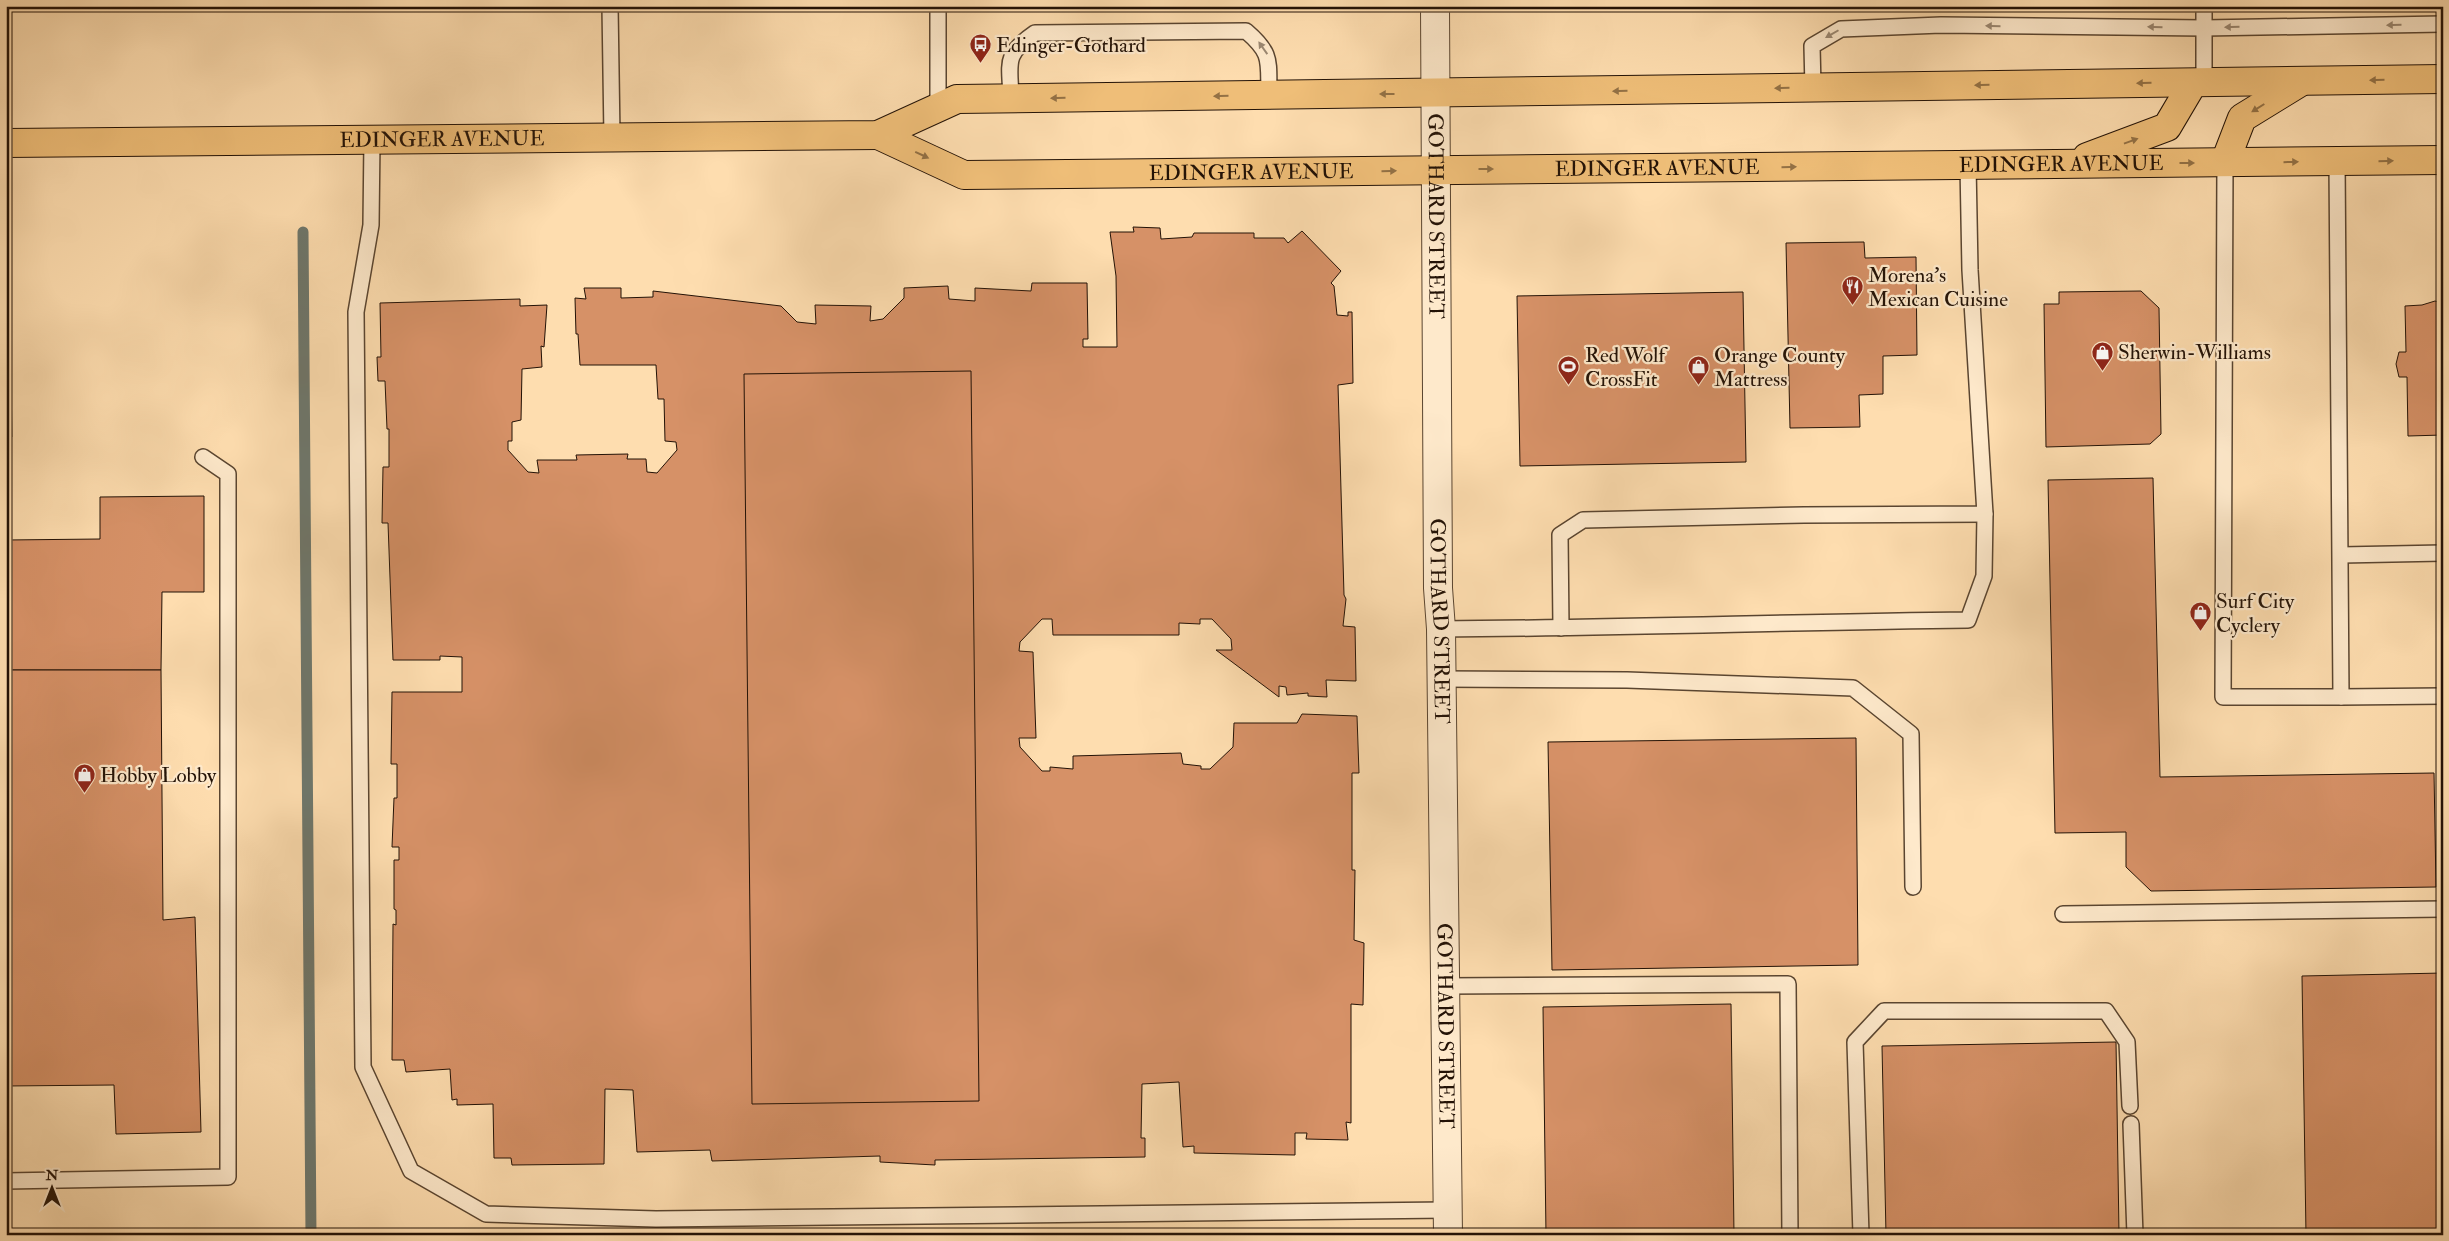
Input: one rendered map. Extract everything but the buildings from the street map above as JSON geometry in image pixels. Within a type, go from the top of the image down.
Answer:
[{"type":"main road","name":"EDINGER AVENUE","points":[[6,143],[878,135],[957,99],[2443,80]]},
{"type":"main road","points":[[2069,164],[2167,128],[2198,83]]},
{"type":"main road","points":[[2225,162],[2242,118],[2300,83]]},
{"type":"main road","name":"EDINGER AVENUE","points":[[878,135],[964,175],[2443,160]]},
{"type":"street","name":"GOTHARD STREET","points":[[1435,6],[1438,170],[1438,588],[1442,679],[1448,1222]]},
{"type":"lane","points":[[610,6],[612,137]]},
{"type":"lane","points":[[938,6],[938,108]]},
{"type":"lane","points":[[2198,83],[2204,28],[2204,6]]},
{"type":"lane","points":[[1812,88],[1812,46],[1841,29],[1941,25],[2204,28],[2443,24]]},
{"type":"lane","points":[[1011,98],[1010,56],[1019,44],[1035,33],[1054,32],[1246,31],[1262,45],[1268,56],[1269,95]]},
{"type":"lane","points":[[372,140],[371,225],[356,312],[363,1067],[411,1171],[486,1214],[656,1219],[1448,1222]]},
{"type":"lane","points":[[2337,161],[2341,696]]},
{"type":"lane","points":[[2225,162],[2223,697],[2443,696]]},
{"type":"lane","points":[[1441,629],[1968,620],[1984,576],[1985,514],[1970,270],[1968,165]]},
{"type":"lane","points":[[6,1181],[228,1177],[228,474],[203,457]]},
{"type":"lane","points":[[1561,628],[1560,535],[1583,520],[1804,514],[1985,514]]},
{"type":"lane","points":[[2341,555],[2443,553]]},
{"type":"lane","points":[[1442,679],[1627,680],[1853,688],[1912,734],[1913,887]]},
{"type":"lane","points":[[2063,914],[2443,909]]},
{"type":"lane","points":[[1446,986],[1788,984],[1790,1235]]},
{"type":"lane","points":[[1861,1235],[1855,1042],[1884,1011],[2106,1011],[2126,1042],[2130,1106]]},
{"type":"lane","points":[[2131,1124],[2135,1235]]},
{"type":"waterway","points":[[303,232],[311,1235]]},
{"type":"place","name":"Edinger-Gothard","points":[[980,64]]},
{"type":"place","name":"Morena's Mexican Cuisine","points":[[1852,306]]},
{"type":"place","name":"Sherwin-Williams","points":[[2102,371]]},
{"type":"place","name":"Red Wolf CrossFit","points":[[1569,386]]},
{"type":"place","name":"Orange County Mattress","points":[[1698,386]]},
{"type":"place","name":"Surf City Cyclery","points":[[2200,632]]},
{"type":"place","name":"Hobby Lobby","points":[[84,794]]}]
